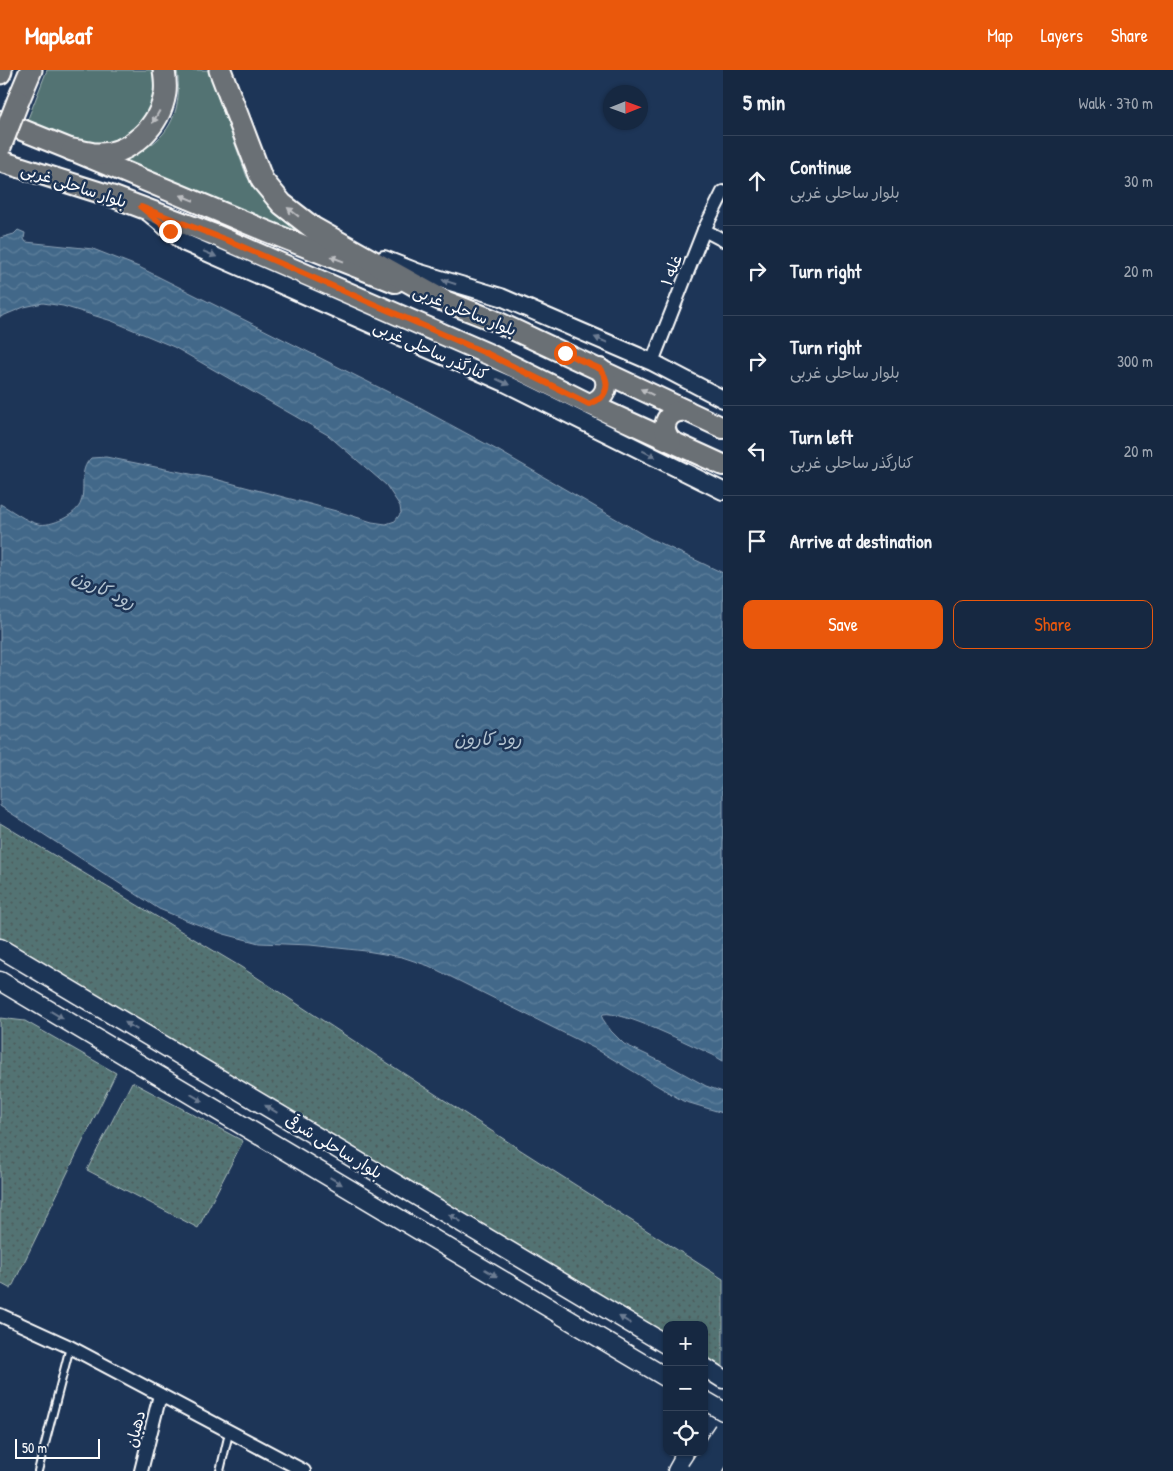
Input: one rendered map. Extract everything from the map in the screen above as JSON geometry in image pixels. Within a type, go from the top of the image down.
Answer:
[{"type":"highway","points":[[0,148],[31,70]]},
{"type":"highway","points":[[72,150],[97,154],[113,151],[122,149],[143,136],[158,116],[166,92],[164,70]]},
{"type":"highway","points":[[220,70],[262,180],[282,204],[313,228],[440,299]]},
{"type":"main road","name":"بلوار ساحلی غربی","points":[[0,121],[266,231],[493,320],[723,428]]},
{"type":"main road","name":"بلوار ساحلی غربی","points":[[0,127],[35,135]]},
{"type":"main road","name":"بلوار ساحلی غربی","points":[[0,160],[114,197],[224,238],[479,350],[589,404],[723,465]]},
{"type":"main road","points":[[589,404],[601,398],[606,390],[607,381],[600,369]]},
{"type":"main road","points":[[671,441],[664,429],[667,420],[677,411],[687,411]]},
{"type":"main road","name":"بلوار ساحلی شرقی","points":[[0,948],[663,1343]]},
{"type":"main road","name":"بلوار ساحلی شرقی","points":[[0,981],[663,1376]]},
{"type":"main road","points":[[0,994],[28,998]]},
{"type":"main road","points":[[462,1256],[478,1232]]},
{"type":"main road","points":[[647,1366],[663,1385]]},
{"type":"main road","points":[[708,1369],[723,1378]]},
{"type":"main road","points":[[708,1402],[723,1411]]},
{"type":"main road","points":[[696,1471],[723,1430]]},
{"type":"main road","points":[[712,1471],[723,1454]]},
{"type":"main road","points":[[708,1455],[713,1458],[721,1471]]},
{"type":"main road","points":[[677,1471],[687,1456]]},
{"type":"street","name":"غله ۱","points":[[652,362],[704,230],[718,213],[723,192]]},
{"type":"street","name":"کنارگذر ساحلی غربی","points":[[141,207],[185,243],[505,383],[723,491]]},
{"type":"street","points":[[704,230],[723,240]]},
{"type":"street","points":[[333,239],[417,272],[501,297],[652,362],[723,399]]},
{"type":"street","points":[[0,1315],[70,1347],[298,1469]]},
{"type":"street","name":"دهبان","points":[[141,1471],[160,1395]]},
{"type":"lane","points":[[38,1471],[70,1347]]},
{"type":"lane","points":[[220,1471],[229,1433]]},
{"type":"green space","points":[[47,70],[162,70],[161,106],[123,140],[100,143],[74,142],[27,121]]},
{"type":"green space","points":[[177,70],[208,70],[247,177],[265,199],[335,248],[100,156],[136,152],[146,148],[164,133],[170,124],[177,104]]},
{"type":"green space","points":[[0,823],[241,967],[519,1149],[723,1279],[723,1379],[708,1370],[708,1321],[663,1321],[663,1343],[0,948]]},
{"type":"green space","points":[[0,1018],[25,1021],[116,1073],[11,1289],[0,1283]]},
{"type":"green space","points":[[132,1082],[243,1141],[198,1228],[87,1170]]},
{"type":"water","name":"رود کارون","points":[[18,230],[25,233],[24,239],[26,242],[93,249],[139,267],[412,404],[499,451],[649,538],[723,573],[723,1061],[690,1044],[625,1017],[603,1014],[602,1018],[611,1031],[624,1044],[706,1086],[723,1092],[723,1113],[683,1101],[596,1049],[429,966],[402,957],[366,951],[310,945],[259,943],[224,934],[159,909],[0,806],[0,504],[33,523],[50,524],[63,519],[79,507],[83,490],[83,473],[87,463],[91,458],[106,457],[215,479],[372,522],[386,524],[395,521],[401,513],[400,506],[386,485],[328,435],[174,347],[112,321],[63,306],[43,303],[24,307],[0,317],[0,238],[14,234]]},
{"type":"route","points":[[170,231],[141,207],[215,235],[488,354],[589,404],[597,401],[604,394],[607,386],[604,373],[600,369],[565,353]]}]
